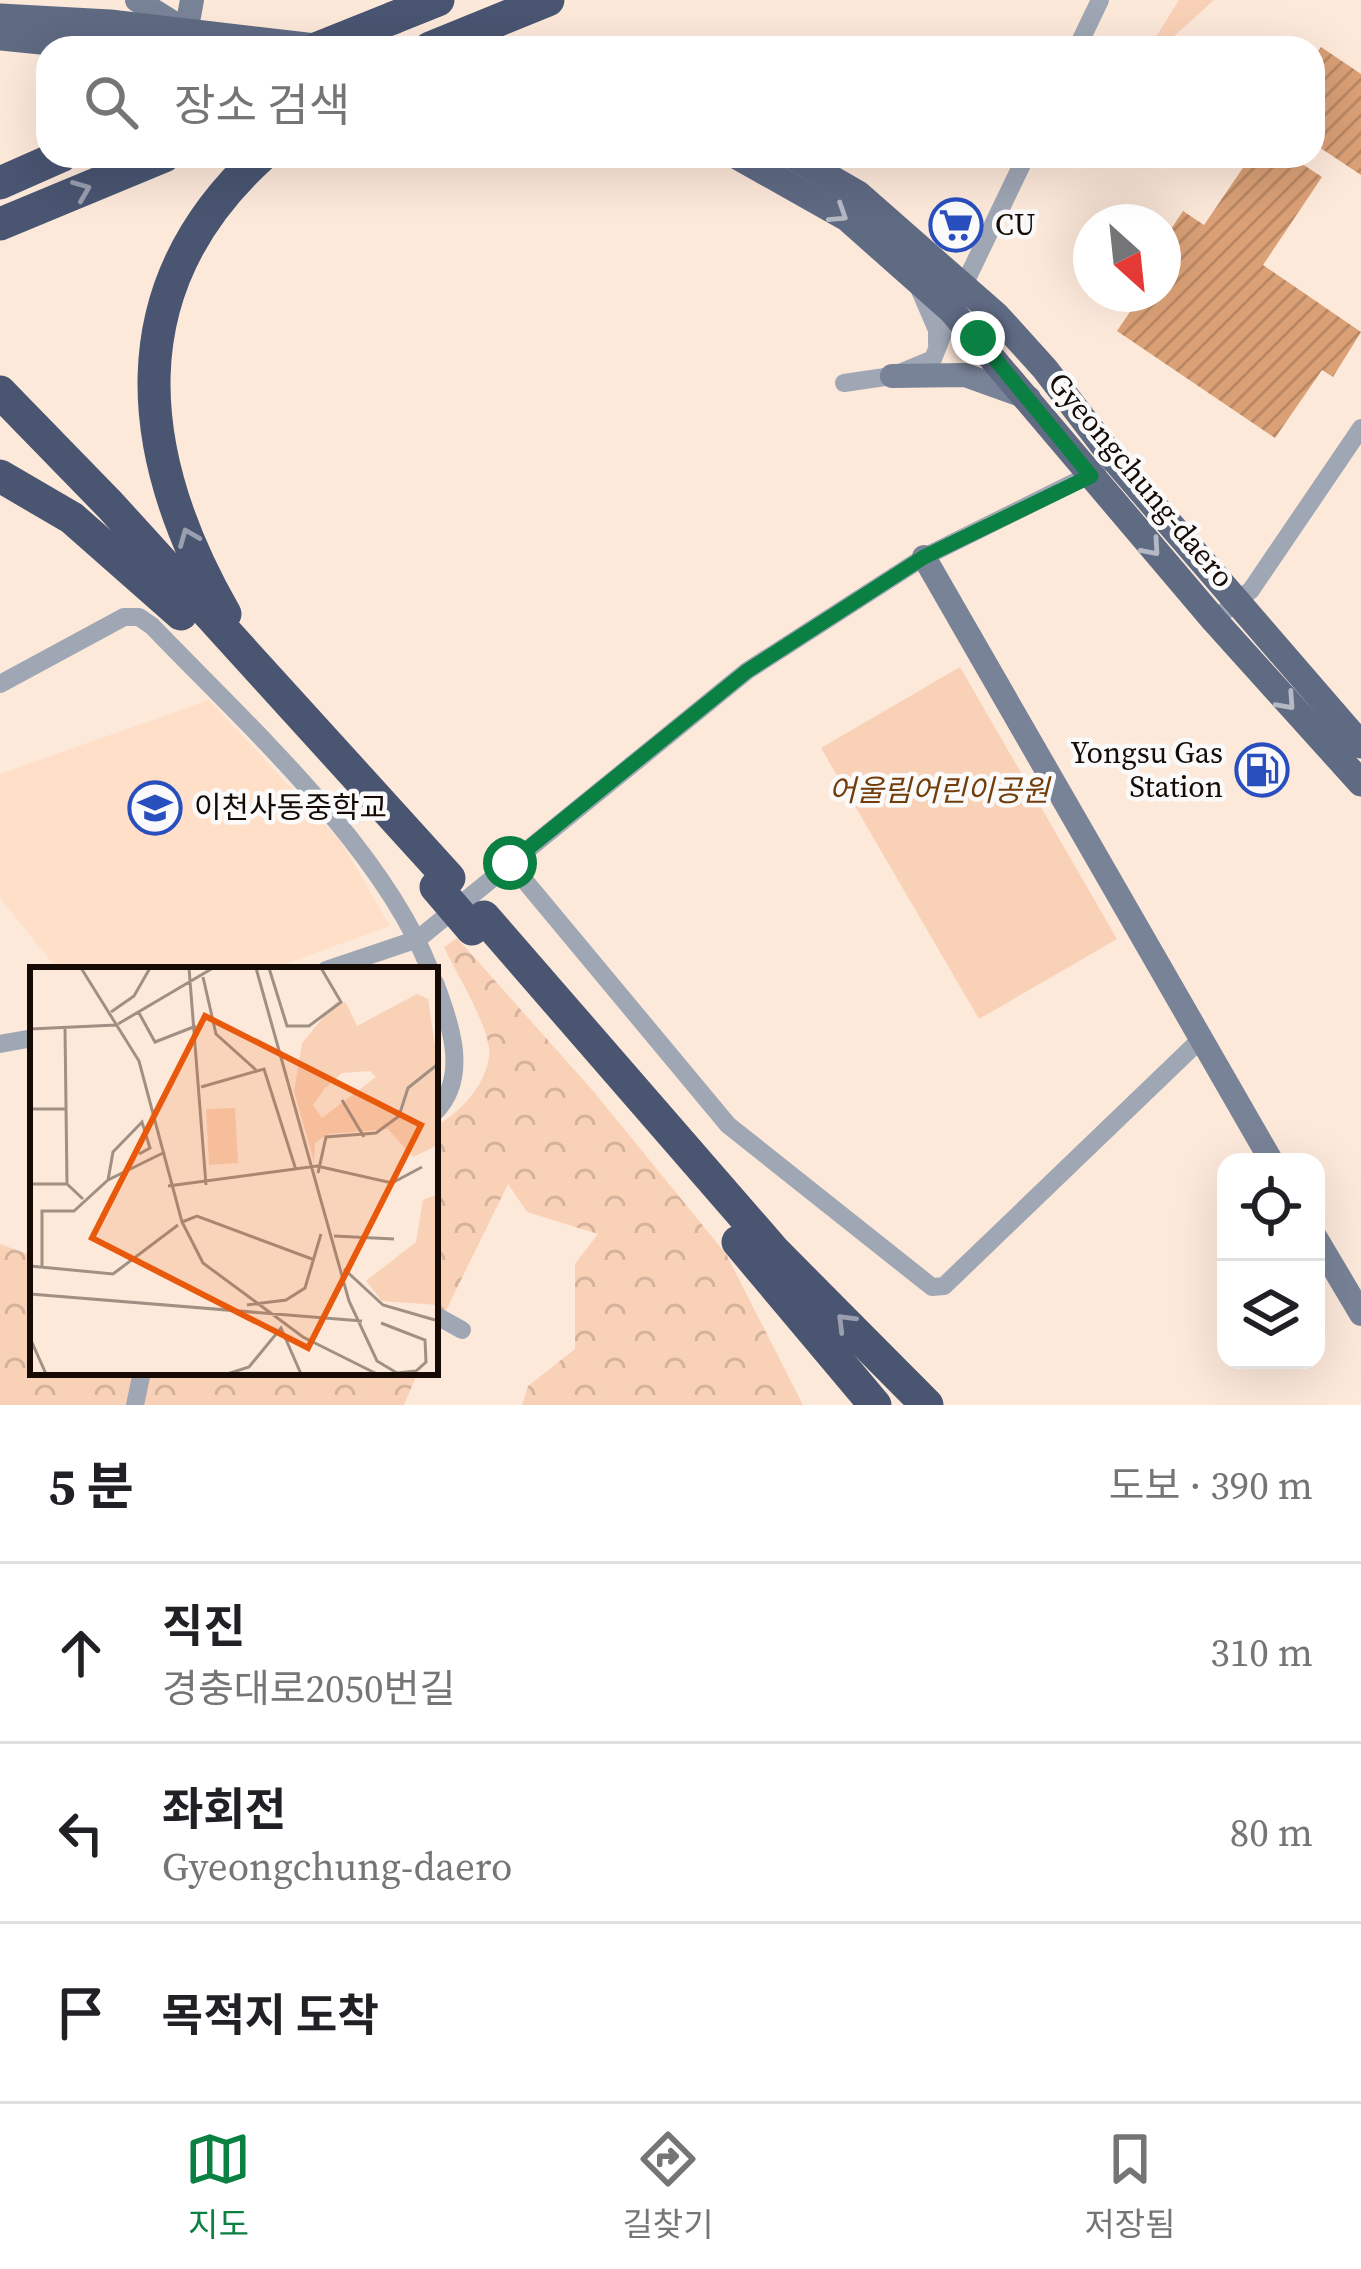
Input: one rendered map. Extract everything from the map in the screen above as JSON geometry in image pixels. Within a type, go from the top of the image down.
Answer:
[{"type":"highway","points":[[350,36],[438,0]]},
{"type":"highway","points":[[459,36],[548,0]]},
{"type":"highway","points":[[0,182],[36,167]]},
{"type":"highway","points":[[0,224],[135,168]]},
{"type":"highway","points":[[248,168],[230,185],[192,242],[168,292],[154,343],[151,385],[168,485],[184,530],[206,580],[265,676]]},
{"type":"highway","points":[[0,392],[265,676],[442,883],[775,1252],[927,1405]]},
{"type":"highway","points":[[0,421],[442,883]]},
{"type":"highway","points":[[0,476],[72,518],[181,614]]},
{"type":"highway","points":[[478,923],[875,1405]]},
{"type":"main road","points":[[0,17],[110,36],[188,21],[227,36]]},
{"type":"main road","points":[[0,38],[36,37]]},
{"type":"main road","name":"Gyeongchung-daero","points":[[758,168],[847,218],[914,276],[958,298],[1029,398],[1239,601],[1361,746]]},
{"type":"main road","name":"Gyeongchung-daero","points":[[813,168],[858,194],[958,298],[1045,369],[1102,467],[1214,620],[1361,784]]},
{"type":"street","points":[[110,36],[127,0]]},
{"type":"street","points":[[137,0],[188,21]]},
{"type":"street","points":[[1084,36],[1100,0]]},
{"type":"street","points":[[892,376],[934,359],[1020,168]]},
{"type":"street","points":[[914,276],[937,329],[938,350]]},
{"type":"street","points":[[844,383],[892,376],[965,376],[1029,398]]},
{"type":"street","points":[[1214,620],[1251,590],[1361,428]]},
{"type":"street","points":[[335,967],[418,938],[747,671],[924,557],[1102,467]]},
{"type":"street","points":[[924,557],[1268,1153]]},
{"type":"street","points":[[0,684],[124,617],[139,617],[327,809],[418,938],[429,967]]},
{"type":"street","points":[[510,863],[728,1125],[932,1287],[944,1286],[1202,1039]]},
{"type":"street","points":[[438,991],[456,1050],[445,1102],[438,1109]]},
{"type":"street","points":[[0,1044],[30,1039]]},
{"type":"street","points":[[1325,1254],[1361,1314]]},
{"type":"street","points":[[1332,1266],[1352,1275],[1361,1289]]},
{"type":"street","points":[[438,1317],[462,1330]]},
{"type":"street","points":[[135,1405],[141,1375]]},
{"type":"shaded area","name":"이천사동중학교","points":[[209,700],[341,842],[390,926],[276,967],[56,967],[0,898],[0,774]]},
{"type":"green space","points":[[1179,0],[1214,0],[1174,36],[1156,36]]},
{"type":"green space","name":"어울림어린이공원","points":[[960,667],[1117,939],[979,1019],[821,748]]},
{"type":"green space","points":[[457,938],[594,1092],[726,1254],[803,1405],[522,1405],[528,1386],[575,1349],[575,1264],[598,1234],[527,1212],[508,1184],[438,1327],[438,1124],[475,1091],[489,1054],[480,1018],[444,947]]},
{"type":"green space","points":[[0,1244],[30,1255],[30,1375],[417,1375],[404,1405],[0,1405]]},
{"type":"building","points":[[1325,50],[1361,74],[1361,175],[1325,151]]},
{"type":"building","points":[[1243,168],[1308,168],[1322,177],[1263,265],[1361,332],[1333,377],[1322,370],[1275,438],[1117,331],[1130,312],[1181,312],[1183,211],[1204,225]]},
{"type":"place","name":"CU","points":[[956,225]]},
{"type":"place","name":"Yongsu Gas Station","points":[[1262,770]]},
{"type":"place","name":"이천사동중학교","points":[[155,808]]},
{"type":"route","points":[[510,863],[747,671],[924,557],[1091,476],[978,338]]}]
